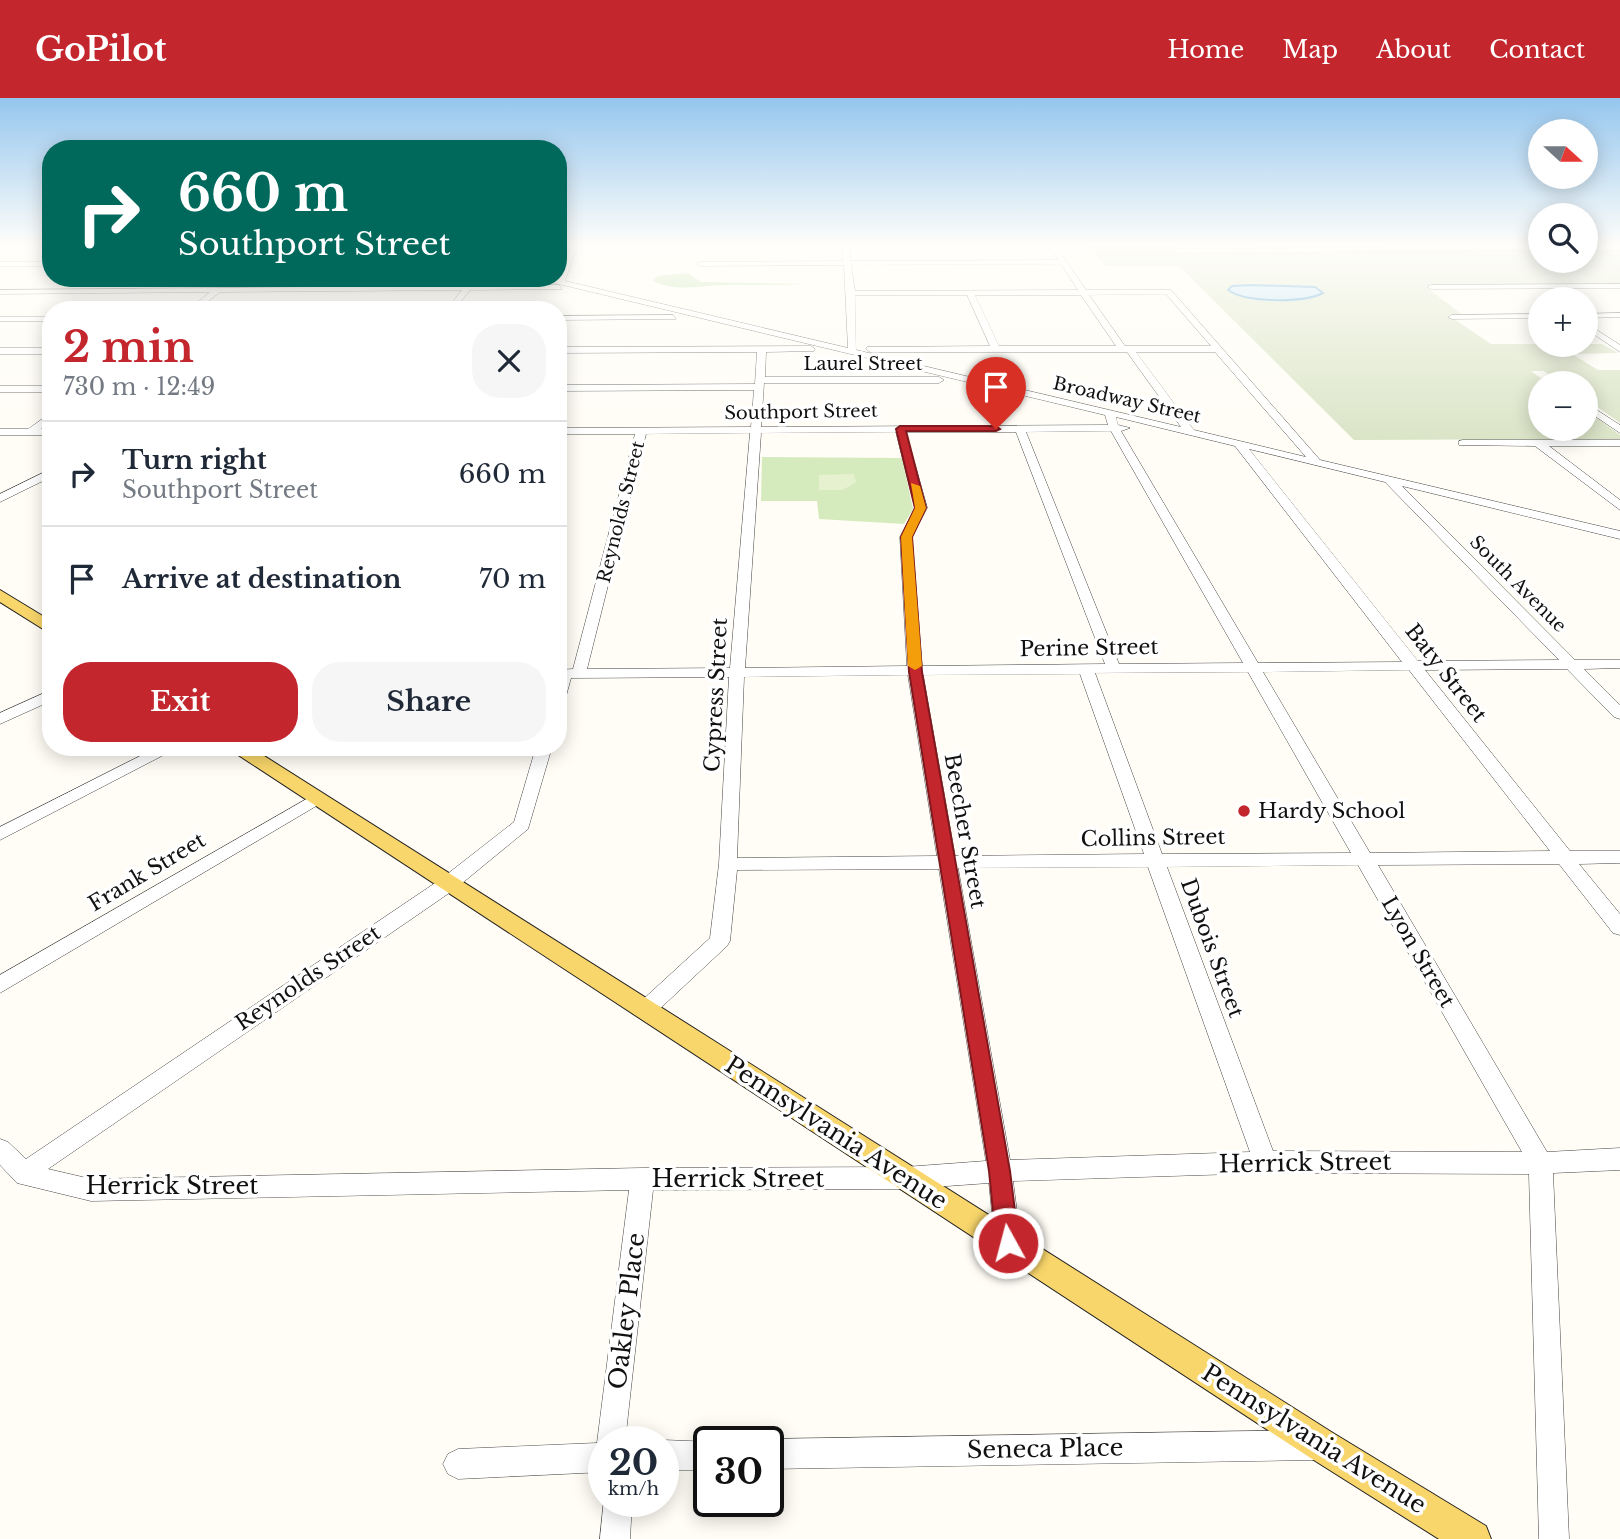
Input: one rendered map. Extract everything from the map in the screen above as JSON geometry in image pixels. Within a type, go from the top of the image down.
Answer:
[{"type":"main road","points":[[0,595],[42,621]]},
{"type":"main road","name":"Pennsylvania Avenue","points":[[250,756],[1321,1445],[1473,1539]]},
{"type":"street","name":"Broadway Street","points":[[689,313],[967,380],[1111,421],[1171,428],[1620,535]]},
{"type":"street","points":[[851,313],[852,349]]},
{"type":"street","points":[[979,313],[996,349]]},
{"type":"street","points":[[1100,313],[1191,433]]},
{"type":"street","points":[[1186,313],[1317,463]]},
{"type":"street","points":[[1598,316],[1620,315]]},
{"type":"street","points":[[1452,317],[1528,316]]},
{"type":"street","points":[[567,318],[705,317]]},
{"type":"street","points":[[0,319],[42,319]]},
{"type":"street","points":[[1598,334],[1620,349]]},
{"type":"street","name":"Cypress Street","points":[[645,1010],[720,941],[729,864],[737,671],[762,349]]},
{"type":"street","points":[[567,350],[1217,349]]},
{"type":"street","points":[[0,351],[42,351]]},
{"type":"street","name":"Laurel Street","points":[[567,388],[967,380]]},
{"type":"street","points":[[0,389],[42,388]]},
{"type":"street","points":[[1598,414],[1620,429]]},
{"type":"street","name":"Southport Street","points":[[567,431],[1020,429],[1111,421]]},
{"type":"street","name":"Lyon Street","points":[[1111,421],[1541,1163],[1554,1539]]},
{"type":"street","points":[[30,432],[42,423]]},
{"type":"street","name":"Beecher Street","points":[[900,429],[921,508],[906,537],[915,672],[999,1171],[1008,1243]]},
{"type":"street","points":[[1020,429],[1113,667]]},
{"type":"street","name":"Reynolds Street","points":[[567,674],[641,431]]},
{"type":"street","points":[[0,432],[42,432]]},
{"type":"street","points":[[1463,443],[1620,443]]},
{"type":"street","points":[[1538,443],[1620,506]]},
{"type":"street","name":"Baty Street","points":[[1239,444],[1620,928]]},
{"type":"street","points":[[0,499],[42,477]]},
{"type":"street","name":"South Avenue","points":[[1389,480],[1620,714]]},
{"type":"street","name":"Perine Street","points":[[567,674],[1620,664]]},
{"type":"street","name":"Dubois Street","points":[[1086,670],[1265,1163]]},
{"type":"street","points":[[0,719],[42,699]]},
{"type":"street","points":[[0,834],[153,756]]},
{"type":"street","name":"Reynolds Street","points":[[26,1175],[42,1159],[448,884],[522,825],[541,756]]},
{"type":"street","name":"Frank Street","points":[[0,985],[317,798]]},
{"type":"street","name":"Collins Street","points":[[729,864],[1620,857]]},
{"type":"street","points":[[0,1149],[26,1175]]},
{"type":"street","name":"Herrick Street","points":[[26,1175],[91,1190],[642,1179],[905,1178],[999,1171],[1265,1163],[1541,1163],[1620,1159]]},
{"type":"street","name":"Oakley Place","points":[[613,1426],[642,1179]]},
{"type":"street","name":"Seneca Place","points":[[784,1454],[1321,1445]]},
{"type":"street","points":[[458,1464],[588,1458]]},
{"type":"street","points":[[615,1539],[616,1517]]},
{"type":"green space","points":[[1227,313],[1460,313],[1448,315],[1491,344],[1528,344],[1528,357],[1577,357],[1598,370],[1620,370],[1620,423],[1598,407],[1598,371],[1528,371],[1528,439],[1354,440]]},
{"type":"green space","points":[[1598,344],[1602,344],[1618,353],[1598,353]]},
{"type":"green space","points":[[1598,419],[1620,435],[1620,439],[1598,439]]},
{"type":"green space","points":[[762,457],[902,458],[913,509],[904,524],[819,519],[817,501],[761,501]]},
{"type":"green space","points":[[854,474],[856,482],[843,490],[819,490],[819,475]]},
{"type":"slow traffic","points":[[915,486],[921,508],[906,537],[915,666]]},
{"type":"place","name":"Hardy School","points":[[1244,811]]},
{"type":"route","points":[[996,429],[900,429],[921,508],[906,537],[915,672],[999,1171],[1008,1243]]}]
